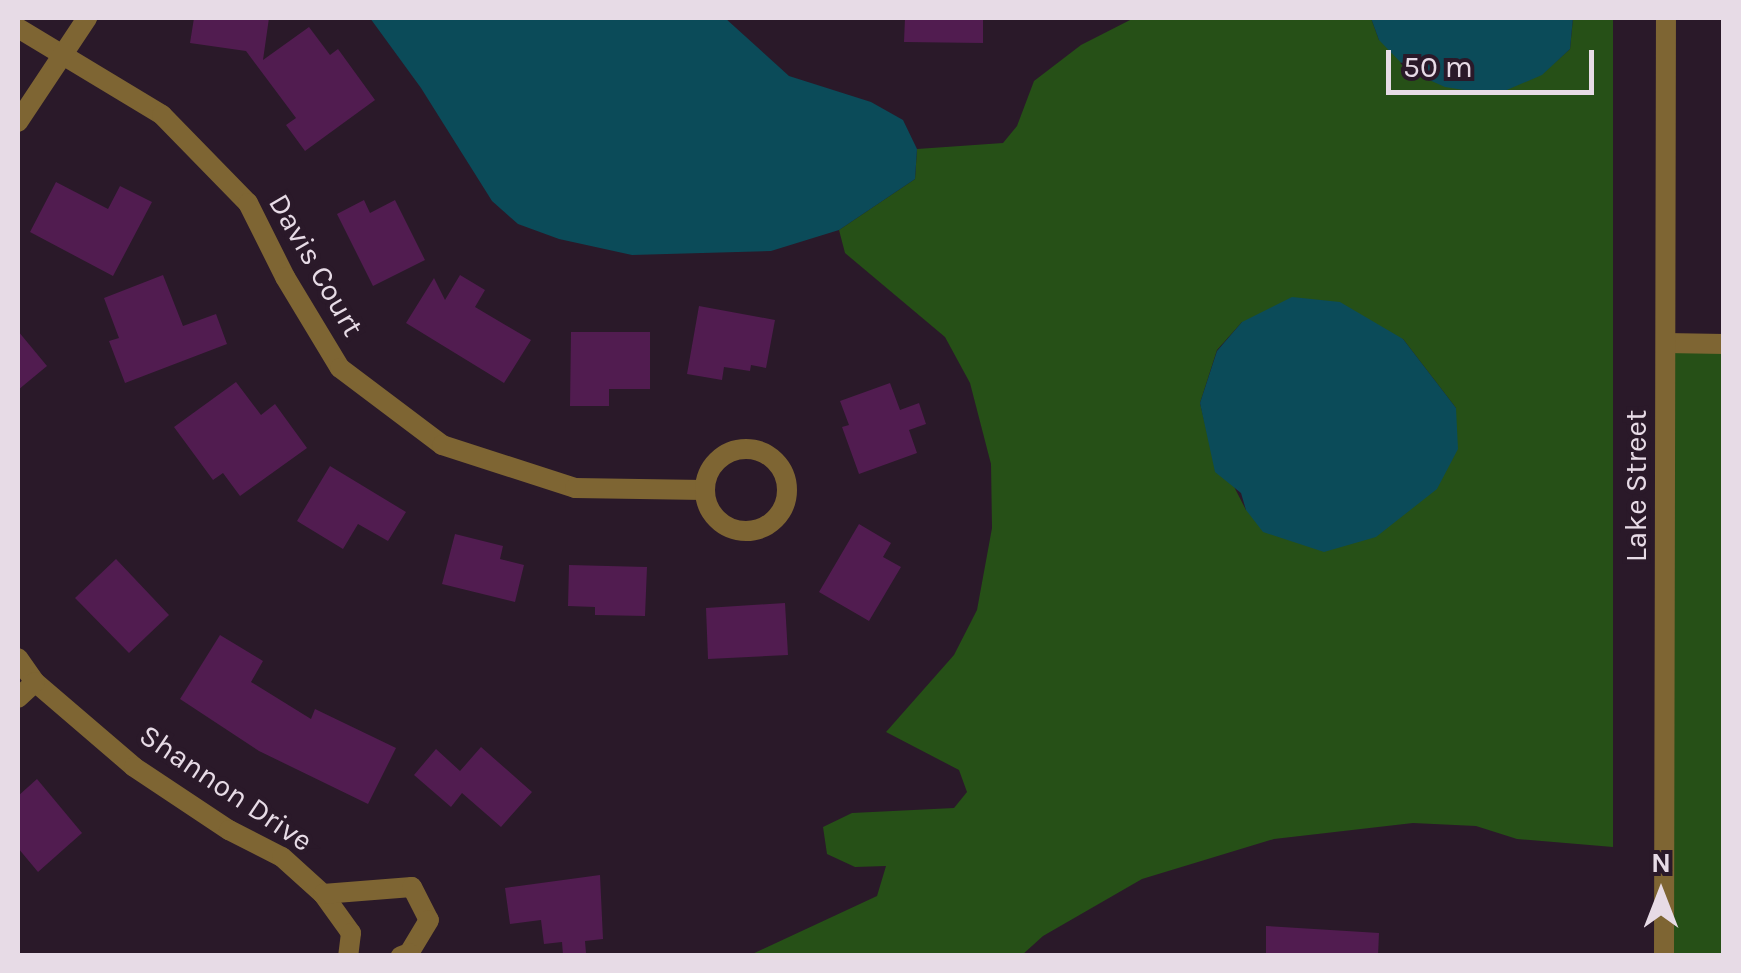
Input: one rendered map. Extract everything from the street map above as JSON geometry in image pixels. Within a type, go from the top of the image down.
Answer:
[{"type":"street","points":[[18,122],[87,18]]},
{"type":"street","name":"Lake Street","points":[[1664,956],[1666,18]]},
{"type":"street","name":"Davis Court","points":[[18,28],[162,115],[248,203],[340,368],[442,445],[575,488],[704,490]]},
{"type":"street","points":[[1666,343],[1724,344]]},
{"type":"street","points":[[748,449],[762,452],[782,470],[786,496],[774,520],[750,531],[736,531],[713,516],[704,490],[706,477],[722,456],[748,449]]},
{"type":"street","name":"Shannon Drive","points":[[18,658],[35,682],[134,768],[229,830],[282,857],[323,894],[350,933],[348,956]]},
{"type":"street","points":[[18,698],[35,682]]},
{"type":"street","points":[[323,894],[412,887],[429,920],[409,953],[401,956]]},
{"type":"green space","points":[[1134,18],[1371,18],[1379,40],[1541,75],[1570,49],[1573,18],[1613,18],[1613,847],[1517,839],[1476,826],[1413,823],[1274,839],[1142,879],[1043,936],[1022,955],[748,956],[877,896],[886,866],[855,867],[827,854],[823,827],[852,813],[954,808],[967,792],[959,770],[886,732],[954,655],[977,610],[992,528],[991,464],[970,383],[945,337],[845,253],[839,230],[915,179],[917,149],[1003,143],[1017,126],[1034,81],[1081,45]],"holes":[[[1242,322],[1403,339],[1456,408],[1246,510],[1208,436],[1200,403],[1217,350]]]},
{"type":"green space","points":[[1663,345],[1723,345],[1723,955],[1663,955]]},
{"type":"water","points":[[370,18],[725,18],[789,76],[871,102],[903,120],[917,149],[915,179],[839,230],[771,251],[632,255],[559,239],[518,224],[492,201],[421,88]]},
{"type":"water","points":[[1371,18],[1573,18],[1570,49],[1542,75],[1495,95],[1445,87],[1409,71],[1379,40]]},
{"type":"water","points":[[1292,297],[1340,302],[1403,339],[1456,408],[1458,449],[1437,489],[1376,537],[1324,552],[1263,532],[1246,510],[1241,493],[1215,472],[1200,403],[1217,351],[1242,322]]},
{"type":"building","points":[[194,18],[269,18],[263,60],[309,27],[330,55],[338,49],[375,100],[305,151],[286,125],[296,118],[246,51],[190,43]]},
{"type":"building","points":[[905,18],[983,18],[983,43],[904,42]]},
{"type":"building","points":[[56,182],[108,209],[120,186],[152,202],[113,276],[30,232]]},
{"type":"building","points":[[364,200],[370,213],[395,200],[425,260],[373,286],[337,214]]},
{"type":"building","points":[[163,275],[183,326],[216,314],[227,344],[125,383],[109,341],[119,338],[104,298]]},
{"type":"building","points":[[460,275],[485,290],[475,307],[531,340],[504,383],[406,323],[434,278],[445,300]]},
{"type":"building","points":[[699,306],[775,320],[766,368],[751,365],[750,371],[724,367],[722,380],[687,374]]},
{"type":"building","points":[[18,331],[47,366],[18,390]]},
{"type":"building","points":[[571,332],[650,332],[650,389],[609,389],[609,406],[570,406]]},
{"type":"building","points":[[236,382],[261,415],[275,404],[307,448],[240,496],[223,473],[213,480],[174,427]]},
{"type":"building","points":[[890,383],[900,410],[919,403],[926,424],[909,430],[917,453],[859,474],[842,427],[849,425],[840,401]]},
{"type":"building","points":[[330,466],[406,512],[388,541],[358,524],[343,549],[297,521]]},
{"type":"building","points":[[859,524],[891,543],[883,557],[901,567],[869,621],[819,592]]},
{"type":"building","points":[[455,534],[503,546],[500,559],[524,565],[515,602],[442,584]]},
{"type":"building","points":[[116,559],[169,615],[129,653],[75,598]]},
{"type":"building","points":[[569,565],[647,567],[645,616],[595,615],[595,607],[568,606]]},
{"type":"building","points":[[785,603],[788,655],[708,659],[706,608]]},
{"type":"building","points":[[220,635],[263,661],[251,682],[311,719],[315,709],[396,748],[368,804],[259,751],[180,699]]},
{"type":"building","points":[[481,747],[532,792],[501,827],[462,793],[451,807],[414,775],[436,749],[460,771]]},
{"type":"building","points":[[37,779],[82,833],[38,872],[18,848],[18,796]]},
{"type":"building","points":[[600,875],[603,939],[585,941],[586,953],[563,955],[562,942],[544,944],[541,920],[510,924],[505,888]]},
{"type":"building","points":[[1266,926],[1379,933],[1378,956],[1266,956]]}]
